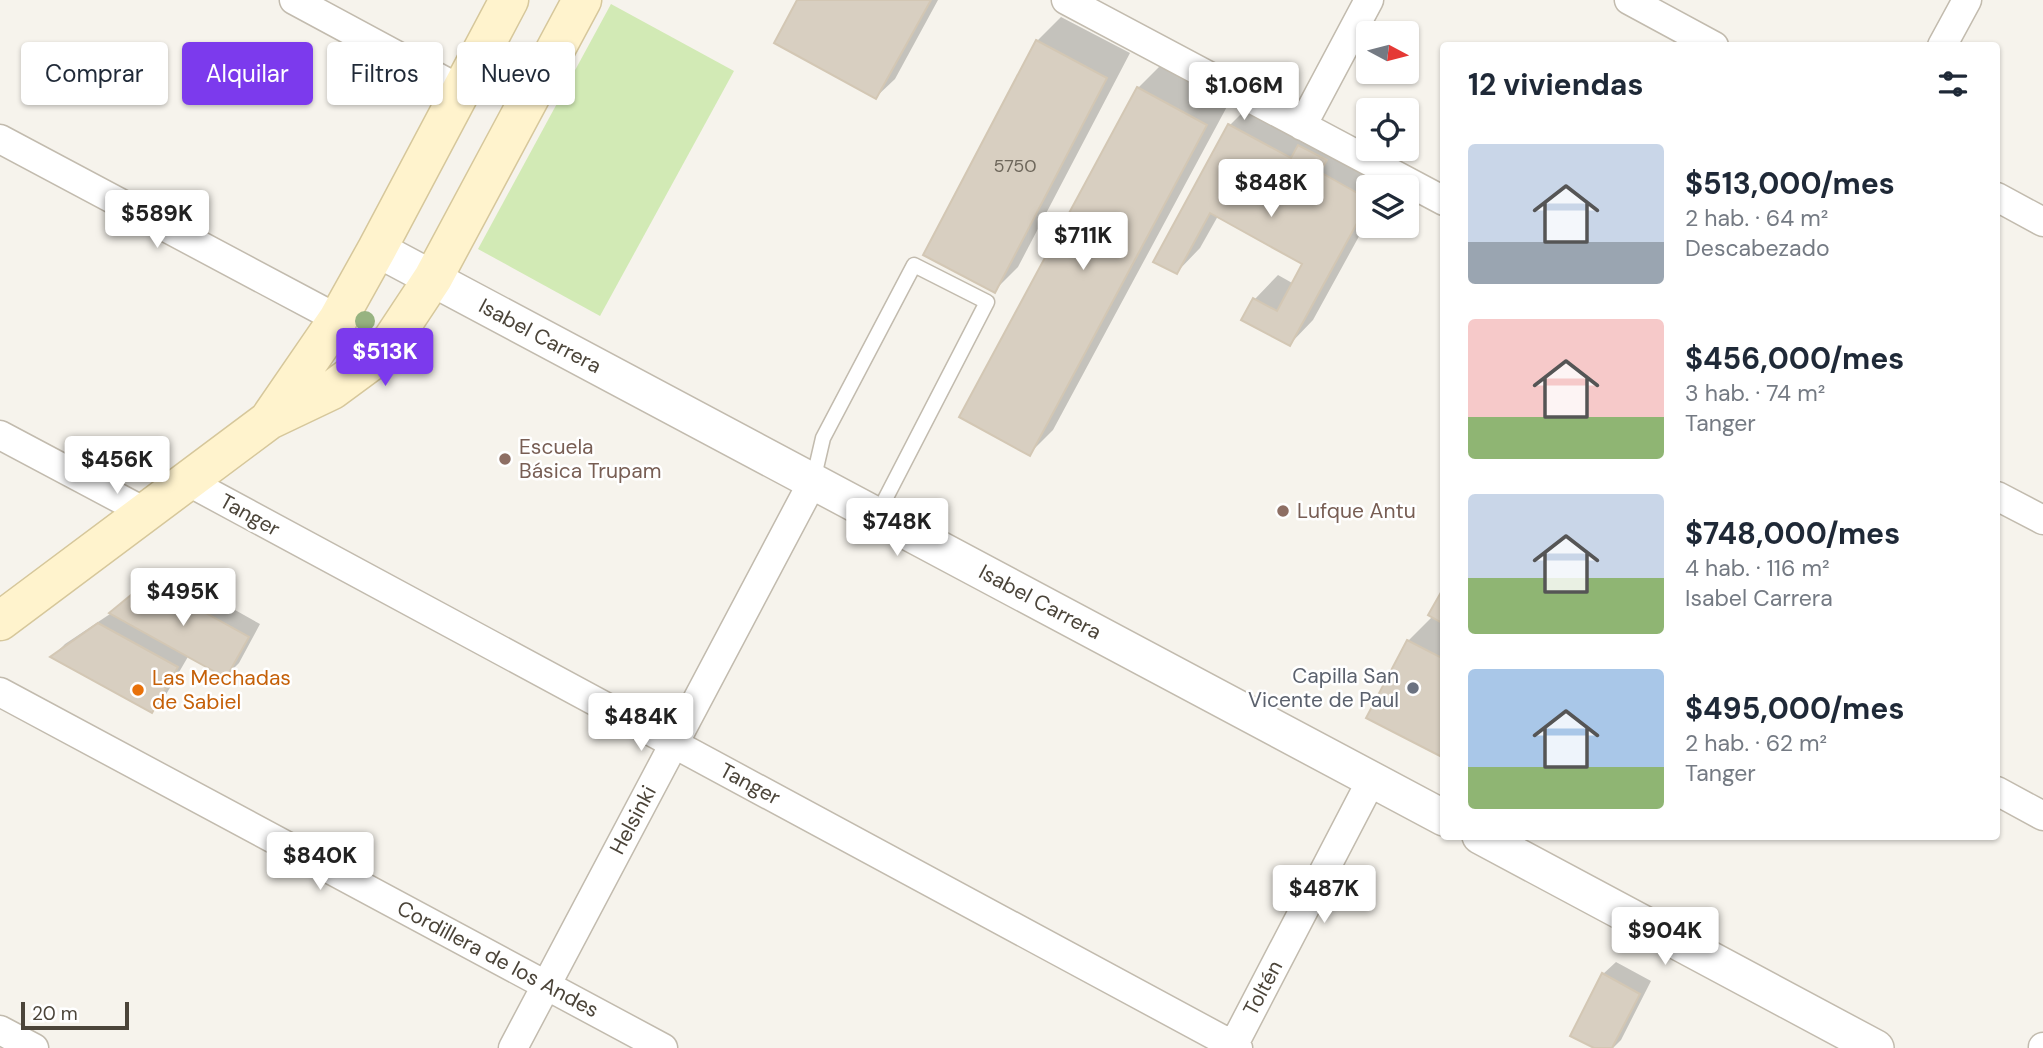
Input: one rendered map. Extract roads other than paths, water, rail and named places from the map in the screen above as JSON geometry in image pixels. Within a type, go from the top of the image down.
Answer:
[{"type":"main road","points":[[487,42],[509,0]]},
{"type":"main road","points":[[0,621],[269,420],[332,390],[370,362],[392,340],[433,278],[582,0]]},
{"type":"main road","points":[[269,420],[338,319],[457,98]]},
{"type":"street","points":[[294,0],[457,88]]},
{"type":"street","points":[[1066,0],[1440,199]]},
{"type":"street","points":[[1302,126],[1369,0]]},
{"type":"street","points":[[1629,0],[1707,42]]},
{"type":"street","points":[[1944,42],[1966,0]]},
{"type":"street","points":[[0,139],[338,319]]},
{"type":"street","points":[[2000,199],[2043,222]]},
{"type":"street","name":"Isabel Carrera","points":[[377,249],[1440,816]]},
{"type":"street","points":[[0,435],[145,512]]},
{"type":"street","name":"Tanger","points":[[187,481],[1234,1047]]},
{"type":"street","name":"Helsinki","points":[[513,1048],[813,481]]},
{"type":"street","points":[[2000,498],[2043,520]]},
{"type":"street","name":"Cordillera de los Andes","points":[[0,692],[663,1048]]},
{"type":"street","name":"Toltén","points":[[1234,1047],[1372,779]]},
{"type":"street","points":[[2000,793],[2043,816]]},
{"type":"street","points":[[1502,842],[1876,1048]]},
{"type":"street","points":[[0,1030],[34,1048]]},
{"type":"lane","points":[[813,481],[823,438],[914,265],[987,302],[877,515]]},
{"type":"place","name":"Escuela Básica Trupam","points":[[505,459]]},
{"type":"place","name":"Lufque Antu","points":[[1283,511]]},
{"type":"place","name":"Capilla San Vicente de Paul","points":[[1413,688]]},
{"type":"place","name":"Las Mechadas de Sabiel","points":[[138,690]]}]
